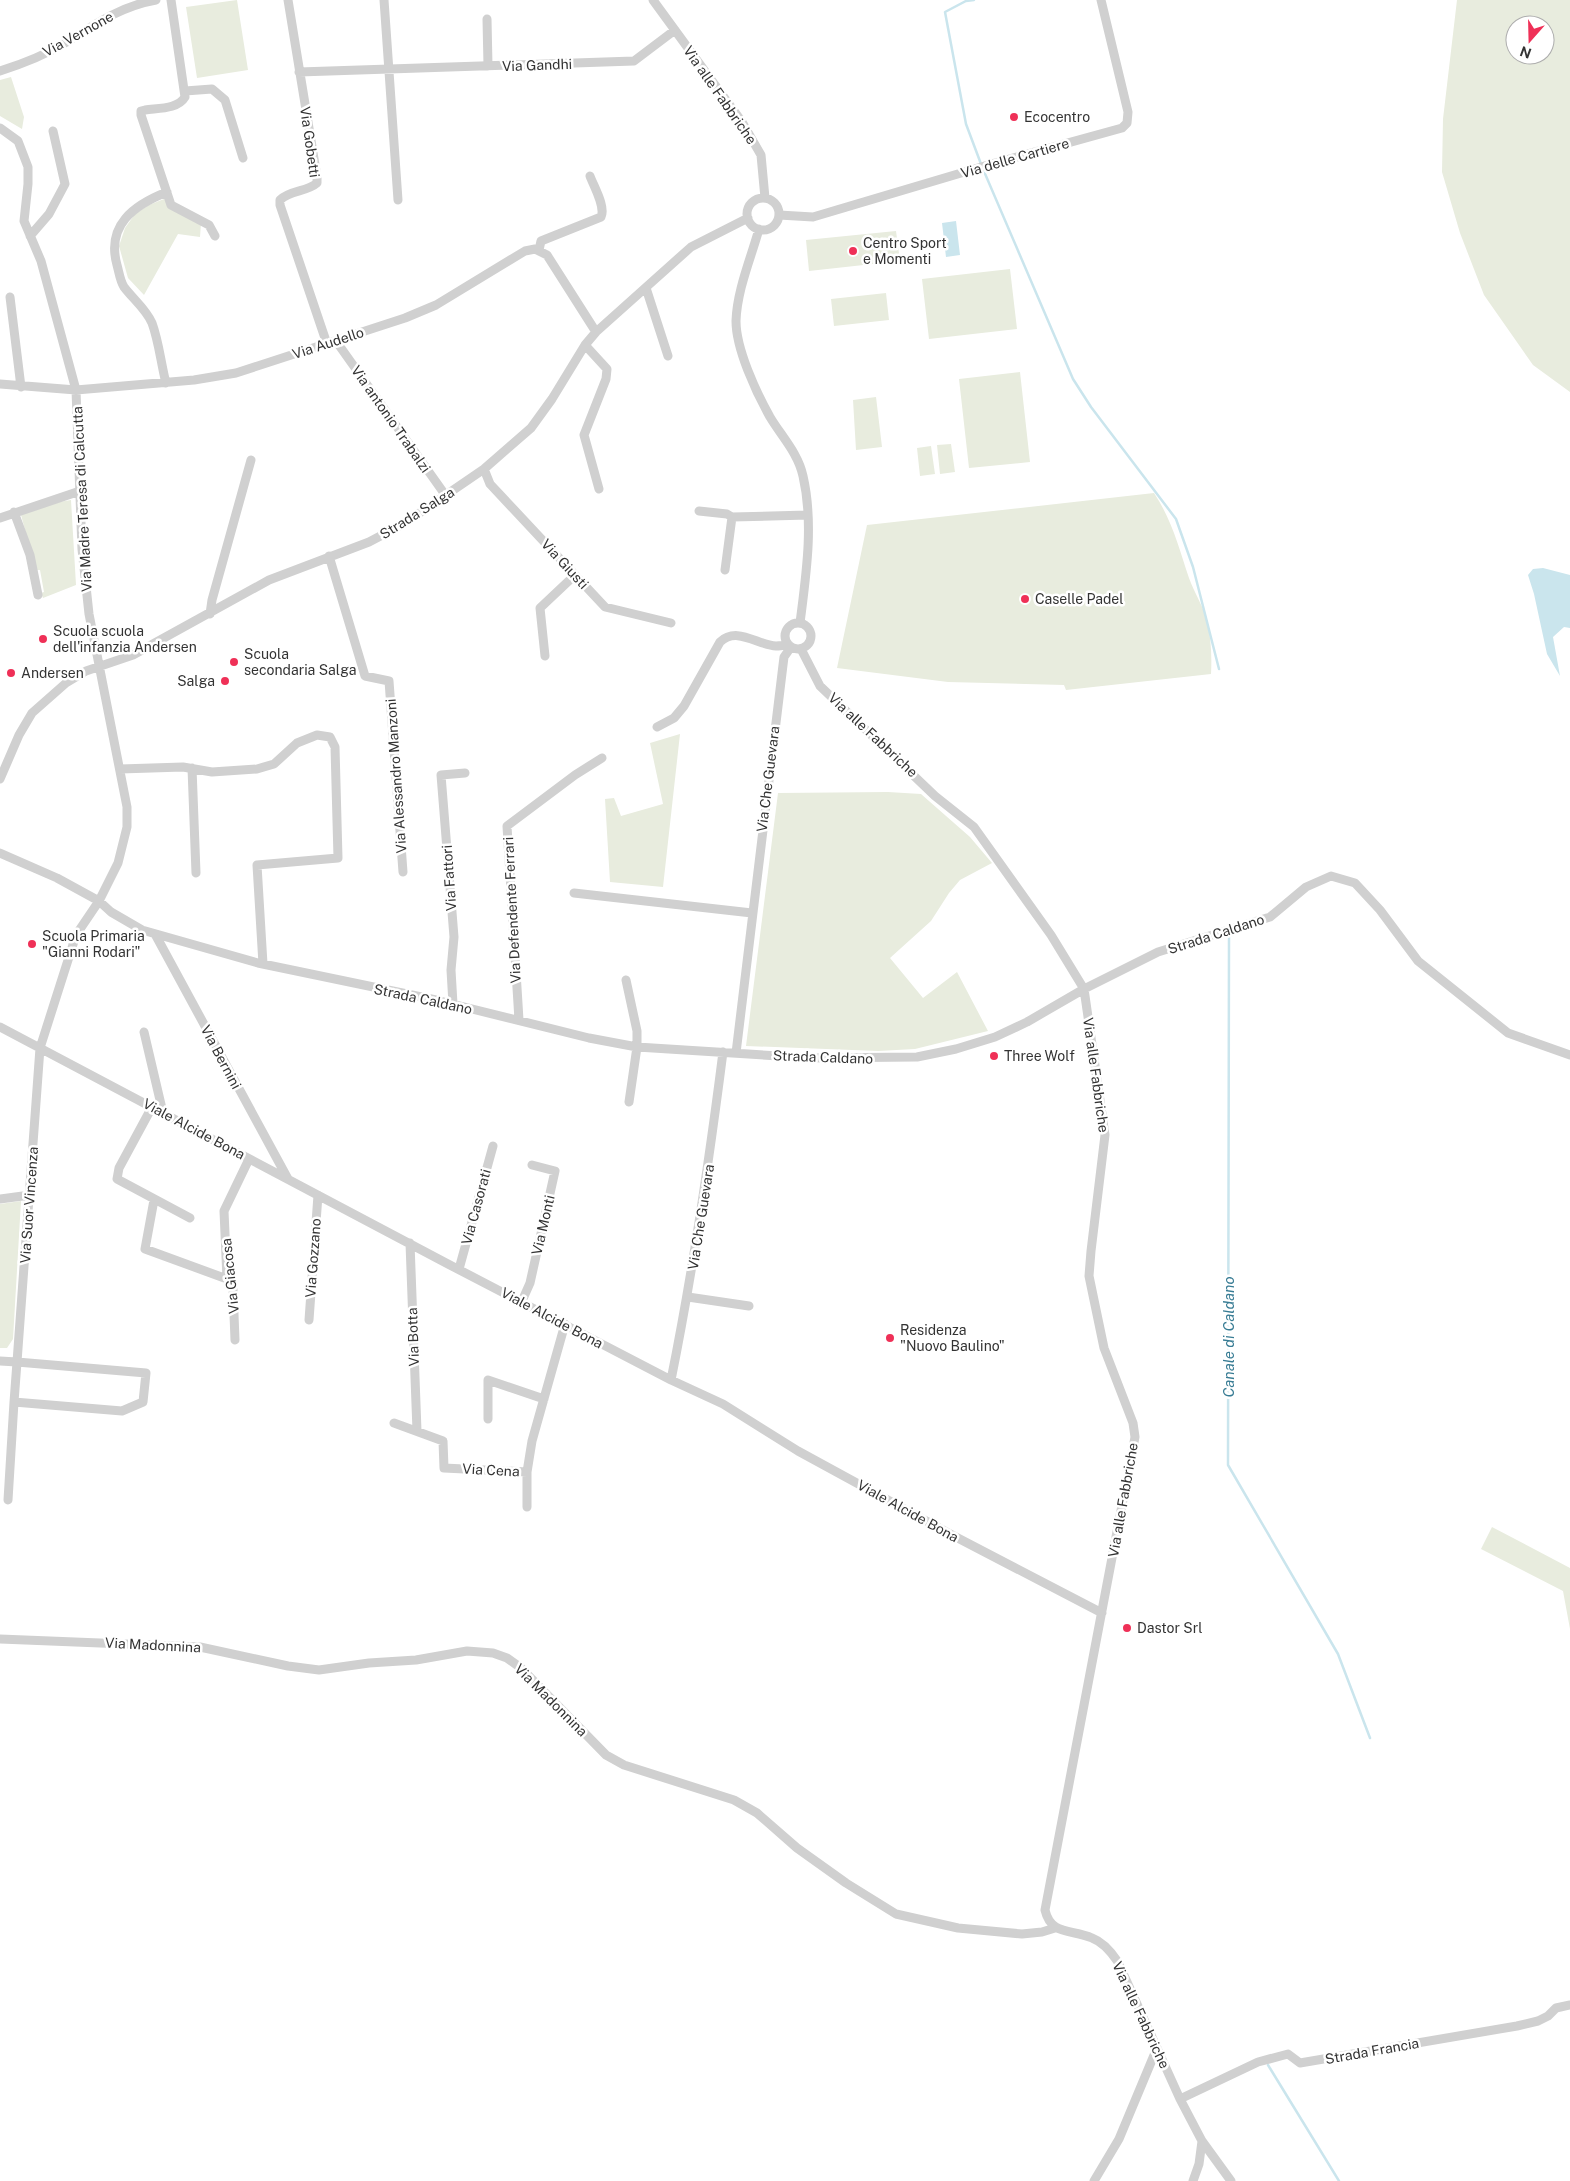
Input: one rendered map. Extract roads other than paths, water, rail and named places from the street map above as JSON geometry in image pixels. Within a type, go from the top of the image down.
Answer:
[{"type":"street","name":"Via Vernone","points":[[0,71],[46,52],[126,8],[156,0]]},
{"type":"street","points":[[171,0],[185,97],[182,102],[176,105],[142,111],[171,205],[209,225],[215,236]]},
{"type":"street","name":"Via Gobetti","points":[[288,0],[317,183],[284,196],[280,200],[280,205],[332,342]]},
{"type":"street","points":[[384,0],[398,200]]},
{"type":"street","name":"Via alle Fabbriche","points":[[653,0],[742,122],[761,154],[765,198]]},
{"type":"street","name":"Via delle Cartiere","points":[[779,215],[813,217],[1125,126],[1128,112],[1102,0]]},
{"type":"street","points":[[487,19],[488,66]]},
{"type":"street","name":"Via Gandhi","points":[[299,72],[634,61],[675,30]]},
{"type":"street","points":[[185,91],[212,89],[225,100],[243,158]]},
{"type":"street","name":"Via Madre Teresa di Calcutta","points":[[0,128],[18,141],[28,167],[24,221],[41,261],[76,390],[82,550],[89,614],[127,807],[127,827],[118,863],[99,901],[76,935],[40,1048]]},
{"type":"street","points":[[30,236],[49,214],[65,184],[53,131]]},
{"type":"street","points":[[590,176],[602,207],[603,213],[601,217],[541,241],[539,250],[546,255],[596,332]]},
{"type":"street","points":[[166,383],[152,323],[145,311],[123,285],[114,254],[117,233],[126,217],[146,201],[167,192]]},
{"type":"street","points":[[765,198],[774,202],[779,215],[772,226],[759,229],[748,218],[748,208],[753,201],[765,198]]},
{"type":"street","name":"Strada Salga","points":[[0,779],[19,734],[32,713],[66,683],[86,671],[133,655],[270,580],[383,534],[405,523],[484,469],[531,428],[552,399],[585,345],[596,332],[691,248],[748,218]]},
{"type":"street","points":[[759,229],[740,296],[736,321],[740,351],[770,415],[795,453],[803,475],[808,515],[806,576],[800,623]]},
{"type":"street","name":"Via Audello","points":[[0,384],[76,390],[166,383],[236,373],[405,318],[436,305],[520,254],[534,249],[539,250]]},
{"type":"street","points":[[646,288],[668,356]]},
{"type":"street","points":[[10,297],[22,387]]},
{"type":"street","name":"Via antonio Trabalzi","points":[[332,342],[446,496]]},
{"type":"street","points":[[585,345],[607,369],[606,379],[584,435],[599,489]]},
{"type":"street","points":[[210,614],[212,600],[251,460]]},
{"type":"street","name":"Via Giusti","points":[[484,469],[490,484],[605,607],[671,623]]},
{"type":"street","points":[[0,518],[80,491]]},
{"type":"street","points":[[699,511],[727,514],[732,517],[808,515]]},
{"type":"street","points":[[14,512],[30,555],[38,595]]},
{"type":"street","points":[[724,570],[732,517]]},
{"type":"street","name":"Via Alessandro Manzoni","points":[[329,556],[365,676],[389,681],[403,872]]},
{"type":"street","points":[[545,656],[540,608],[576,576]]},
{"type":"street","points":[[657,727],[674,718],[684,706],[720,642],[725,637],[732,635],[742,636],[775,646],[789,646],[801,649],[807,646],[812,635],[806,625],[795,623],[787,630],[786,640],[789,646]]},
{"type":"street","name":"Via Che Guevara","points":[[736,1053],[784,657],[789,646]]},
{"type":"street","name":"Via alle Fabbriche","points":[[801,649],[820,686],[935,796],[974,827],[1051,935],[1084,989],[1105,1135],[1090,1251],[1089,1276],[1104,1348],[1133,1422],[1135,1436],[1046,1910],[1047,1920],[1055,1928],[1094,1938],[1118,1962],[1180,2100],[1202,2141],[1231,2181]]},
{"type":"street","points":[[120,769],[183,767],[212,772],[257,769],[274,764],[297,743],[317,734],[330,737],[335,747],[338,858],[257,865],[263,964]]},
{"type":"street","name":"Via Defendente Ferrari","points":[[519,1020],[507,826],[575,775],[602,758]]},
{"type":"street","points":[[192,768],[196,873]]},
{"type":"street","name":"Via Fattori","points":[[453,1004],[451,970],[454,937],[441,775],[465,773]]},
{"type":"street","name":"Strada Caldano","points":[[0,853],[58,878],[99,901],[111,912],[142,930],[263,964],[453,1004],[589,1038],[637,1047],[811,1058],[917,1057],[956,1049],[995,1037],[1158,952],[1270,917],[1306,887],[1331,876],[1355,883],[1380,910],[1418,961],[1508,1033],[1570,1055]]},
{"type":"street","points":[[574,893],[752,913]]},
{"type":"street","name":"Via Bernini","points":[[155,934],[288,1179]]},
{"type":"street","points":[[626,980],[637,1031],[637,1047],[629,1102]]},
{"type":"street","name":"Viale Alcide Bona","points":[[0,1027],[410,1244],[671,1380],[723,1404],[798,1451],[952,1536],[1102,1612]]},
{"type":"street","points":[[144,1032],[163,1113]]},
{"type":"street","name":"Via Suor Vincenza","points":[[8,1500],[40,1048]]},
{"type":"street","name":"Via Che Guevara","points":[[671,1380],[688,1297],[706,1185],[723,1052]]},
{"type":"street","points":[[152,1107],[117,1174],[119,1182],[190,1218]]},
{"type":"street","name":"Via Casorati","points":[[459,1269],[493,1146]]},
{"type":"street","name":"Via Giacosa","points":[[235,1340],[233,1289],[227,1279],[224,1212],[249,1159]]},
{"type":"street","name":"Via Monti","points":[[522,1301],[530,1284],[555,1171],[532,1165]]},
{"type":"street","points":[[0,1199],[30,1195]]},
{"type":"street","name":"Via Gozzano","points":[[309,1320],[318,1195]]},
{"type":"street","points":[[154,1200],[145,1249],[227,1279]]},
{"type":"street","name":"Via Botta","points":[[410,1244],[417,1431]]},
{"type":"street","points":[[688,1297],[749,1306]]},
{"type":"street","name":"Via Cena","points":[[527,1507],[528,1472],[532,1441],[565,1324]]},
{"type":"street","points":[[0,1361],[146,1373],[143,1402],[122,1411],[14,1402]]},
{"type":"street","points":[[488,1419],[488,1380],[544,1399]]},
{"type":"street","name":"Via Cena","points":[[394,1423],[443,1441],[444,1468],[528,1472]]},
{"type":"street","name":"Via Madonnina","points":[[0,1639],[200,1647],[288,1666],[319,1670],[369,1663],[416,1660],[467,1651],[492,1653],[507,1658],[522,1668],[606,1755],[624,1765],[734,1800],[757,1813],[797,1848],[846,1883],[896,1914],[958,1928],[1022,1934],[1042,1932],[1055,1928]]},
{"type":"street","name":"Strada Francia","points":[[1180,2100],[1258,2062],[1288,2054],[1300,2063],[1524,2024],[1543,2019],[1556,2008],[1570,2005]]},
{"type":"street","points":[[1094,2181],[1119,2139],[1157,2048]]},
{"type":"street","points":[[1193,2181],[1200,2164],[1202,2141]]},
{"type":"water","points":[[956,221],[960,255],[946,257],[942,223]]},
{"type":"water","points":[[1543,568],[1570,575],[1570,628],[1564,627],[1553,637],[1560,676],[1547,654],[1528,575],[1533,569]]},
{"type":"waterway","points":[[974,0],[966,1],[945,12],[966,124],[981,164]]},
{"type":"waterway","points":[[983,169],[1073,379],[1091,407],[1176,519],[1193,567],[1219,669]]},
{"type":"waterway","name":"Canale di Caldano","points":[[1258,925],[1229,936],[1228,1465],[1338,1654],[1370,1738]]},
{"type":"waterway","name":"Canale di Caldano","points":[[1268,2065],[1339,2181]]},
{"type":"place","name":"Ecocentro","points":[[1014,117]]},
{"type":"place","name":"Centro Sport e Momenti","points":[[853,251]]},
{"type":"place","name":"Caselle Padel","points":[[1025,599]]},
{"type":"place","name":"Scuola scuola dell'infanzia Andersen","points":[[43,639]]},
{"type":"place","name":"Scuola secondaria Salga","points":[[234,662]]},
{"type":"place","name":"Andersen","points":[[11,673]]},
{"type":"place","name":"Salga","points":[[225,681]]},
{"type":"place","name":"Scuola Primaria \"Gianni Rodari\"","points":[[32,944]]},
{"type":"place","name":"Three Wolf","points":[[994,1056]]},
{"type":"place","name":"Residenza \"Nuovo Baulino\"","points":[[890,1338]]},
{"type":"place","name":"Dastor Srl","points":[[1127,1628]]}]
